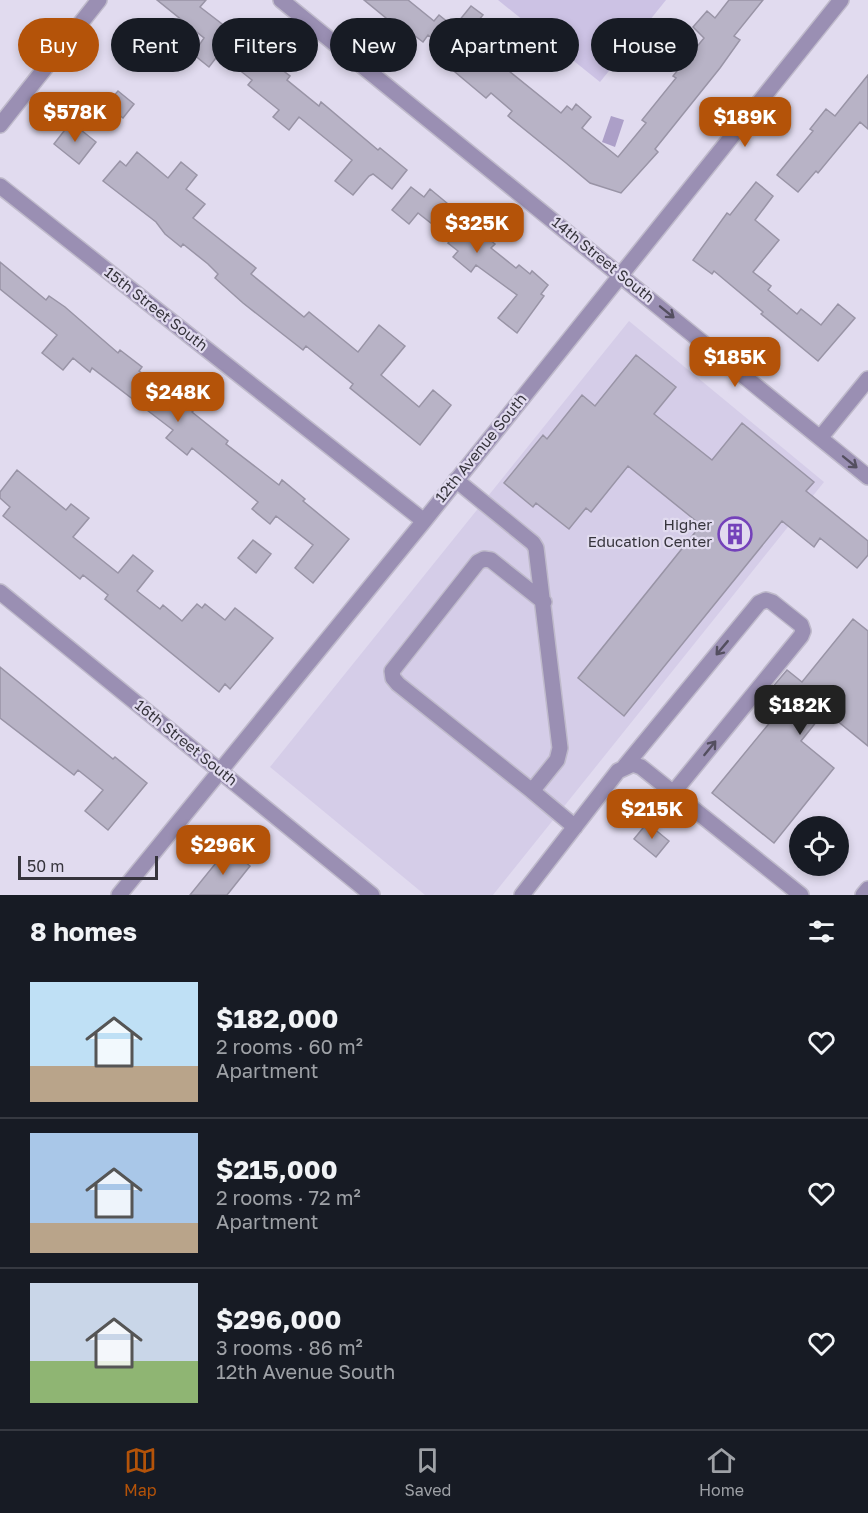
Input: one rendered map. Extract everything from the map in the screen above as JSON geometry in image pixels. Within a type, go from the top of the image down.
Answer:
[{"type":"street","points":[[0,125],[99,0]]},
{"type":"street","name":"14th Street South","points":[[280,0],[622,275],[868,477]]},
{"type":"street","name":"12th Avenue South","points":[[119,895],[424,521],[841,0]]},
{"type":"street","name":"15th Street South","points":[[0,186],[424,521]]},
{"type":"street","points":[[820,438],[868,379]]},
{"type":"street","points":[[456,480],[533,543],[539,556],[560,748],[557,760],[532,791]]},
{"type":"street","points":[[544,602],[491,560],[484,559],[478,562],[392,671],[398,684],[574,827]]},
{"type":"street","name":"16th Street South","points":[[0,592],[372,895]]},
{"type":"street","points":[[522,895],[574,827],[759,603],[766,600],[772,602],[801,625],[803,631],[673,793]]},
{"type":"street","points":[[625,766],[633,764],[640,767],[801,895]]},
{"type":"street","points":[[863,895],[868,889]]},
{"type":"shaded area","points":[[498,0],[666,0],[652,18],[591,18],[591,72],[608,72],[600,82],[579,65],[579,18],[520,18]]},
{"type":"shaded area","points":[[611,116],[624,120],[615,147],[602,142]]},
{"type":"shaded area","points":[[629,321],[824,482],[493,895],[425,895],[270,767]]},
{"type":"building","points":[[157,0],[206,0],[200,7],[214,18],[212,18],[212,63],[209,67],[200,60],[200,44],[204,38],[200,35],[200,18],[179,18]]},
{"type":"building","points":[[364,0],[408,0],[430,18],[429,36],[423,42],[417,38],[417,18],[386,18]]},
{"type":"building","points":[[729,0],[763,0],[734,36],[740,40],[720,68],[655,149],[658,152],[621,193],[590,183],[508,116],[512,111],[491,93],[486,98],[455,72],[510,72],[561,113],[567,106],[572,110],[576,104],[591,117],[582,128],[618,157],[646,123],[642,120],[676,78],[673,76],[676,72],[698,72],[698,45],[704,38],[698,32],[698,21],[707,11],[715,18]]},
{"type":"building","points":[[471,6],[483,15],[480,18],[461,18]]},
{"type":"building","points":[[242,72],[285,72],[290,76],[287,80],[319,106],[321,102],[378,150],[380,148],[407,170],[392,189],[373,174],[353,195],[335,181],[352,160],[299,117],[289,130],[273,117],[279,110],[248,85],[252,80]]},
{"type":"building","points":[[868,75],[868,129],[860,122],[818,173],[816,171],[798,192],[777,175],[813,131],[810,129],[826,109],[835,116]]},
{"type":"building","points":[[118,91],[134,104],[123,118],[106,105]]},
{"type":"building","points":[[71,122],[96,142],[79,164],[54,144]]},
{"type":"building","points":[[137,152],[168,178],[181,162],[197,175],[186,189],[205,204],[193,218],[256,268],[251,274],[304,317],[309,312],[358,352],[379,325],[405,346],[381,375],[419,407],[433,390],[451,405],[420,445],[350,388],[353,384],[306,346],[303,350],[243,303],[215,278],[218,274],[208,264],[183,244],[181,247],[165,234],[156,222],[103,181],[120,161],[126,166]]},
{"type":"building","points":[[756,182],[773,196],[755,220],[779,240],[753,272],[771,286],[768,290],[797,314],[801,309],[821,325],[838,304],[855,318],[818,361],[714,271],[712,274],[693,260],[727,213],[730,215]]},
{"type":"building","points":[[411,187],[424,197],[430,189],[459,213],[455,218],[477,236],[480,232],[495,244],[491,248],[516,268],[519,265],[530,274],[532,271],[548,285],[541,294],[544,296],[517,333],[498,318],[517,295],[476,265],[471,272],[453,257],[458,251],[448,243],[451,239],[418,213],[409,224],[392,210]]},
{"type":"building","points":[[0,262],[46,300],[49,296],[65,307],[118,353],[120,350],[142,367],[139,371],[194,410],[192,412],[228,441],[226,444],[279,485],[282,480],[305,499],[303,501],[349,539],[313,583],[295,568],[313,545],[276,516],[270,524],[252,509],[258,502],[192,448],[187,455],[166,438],[173,430],[92,368],[90,372],[73,358],[63,370],[42,353],[57,335],[0,289]]},
{"type":"building","name":"Higher Education Center","points":[[636,355],[676,387],[654,414],[712,460],[742,423],[814,482],[806,491],[868,541],[868,555],[857,568],[820,538],[814,547],[782,521],[624,716],[578,678],[701,525],[628,466],[591,512],[586,508],[569,529],[536,503],[533,507],[504,483],[543,435],[547,439],[582,395],[595,406]]},
{"type":"building","points":[[17,470],[66,510],[71,504],[89,518],[73,537],[118,573],[133,555],[153,571],[137,591],[160,609],[163,605],[182,621],[197,604],[202,608],[205,604],[225,620],[235,608],[273,638],[230,689],[225,684],[219,692],[105,599],[108,595],[83,575],[80,579],[3,516],[10,507],[0,498],[0,492]]},
{"type":"building","points":[[253,540],[271,554],[256,573],[238,558]]},
{"type":"building","points":[[853,619],[868,631],[868,746],[825,711],[801,741],[834,768],[796,816],[789,816],[789,824],[774,843],[712,793],[776,715],[760,702],[787,670],[802,682]]},
{"type":"building","points":[[0,667],[113,759],[115,757],[147,783],[108,830],[85,811],[103,790],[78,770],[74,775],[0,718]]},
{"type":"building","points":[[647,823],[669,841],[656,857],[634,839]]},
{"type":"building","points":[[228,848],[250,866],[227,895],[190,895]]},
{"type":"place","name":"Higher Education Center","points":[[735,534]]}]
